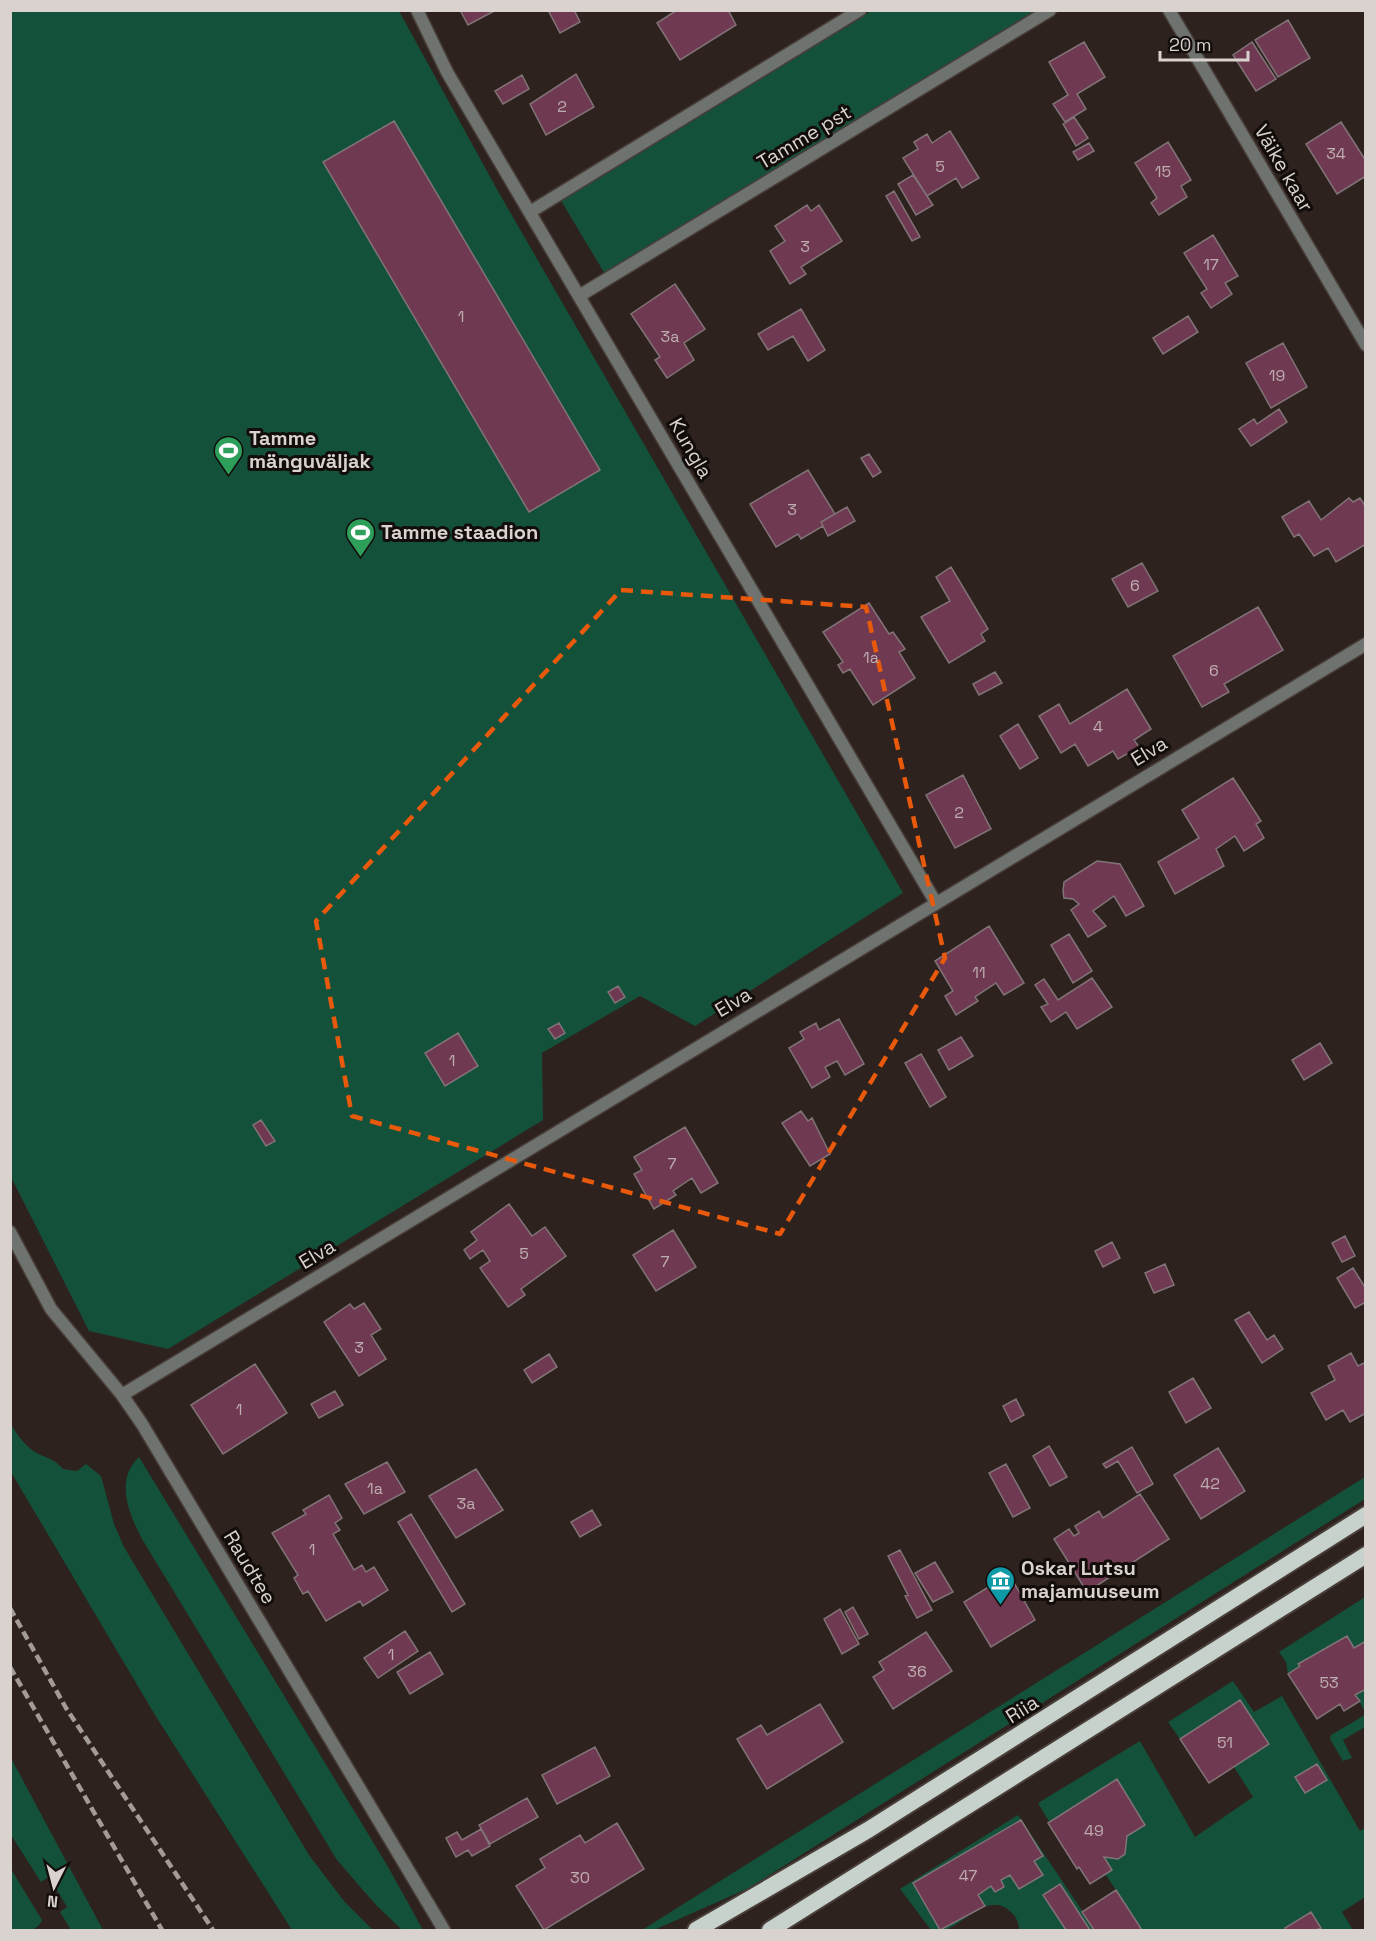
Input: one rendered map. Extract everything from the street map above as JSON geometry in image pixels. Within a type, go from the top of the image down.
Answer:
[{"type":"highway","name":"Riia","points":[[696,1930],[868,1830],[1365,1515]]},
{"type":"highway","points":[[770,1930],[1365,1555]]},
{"type":"street","name":"Kungla","points":[[417,10],[447,72],[936,903]]},
{"type":"street","points":[[530,212],[860,10]]},
{"type":"street","name":"Tamme pst","points":[[579,296],[1050,10]]},
{"type":"street","name":"Väike kaar","points":[[1169,10],[1365,345]]},
{"type":"street","name":"Elva","points":[[122,1395],[1365,644]]},
{"type":"street","name":"Raudtee","points":[[10,1232],[51,1309],[122,1395],[444,1930]]},
{"type":"highlighted area","points":[[621,590],[866,607],[945,958],[780,1234],[352,1116],[316,921]]},
{"type":"green space","name":"Tamme staadion","points":[[11,11],[399,11],[499,193],[903,893],[695,1026],[640,996],[542,1053],[543,1120],[168,1349],[89,1331],[11,1177]]},
{"type":"green space","points":[[871,11],[1040,11],[605,274],[560,199]]},
{"type":"green space","points":[[10,1423],[27,1446],[54,1461],[63,1469],[77,1471],[86,1464],[101,1476],[114,1524],[124,1547],[309,1855],[344,1901],[373,1930],[292,1930],[155,1715],[11,1472]]},
{"type":"green space","points":[[139,1457],[387,1865],[423,1930],[402,1930],[376,1905],[337,1860],[142,1539],[132,1518],[126,1496],[127,1476]]},
{"type":"green space","points":[[1365,1477],[1365,1499],[749,1888],[654,1930],[642,1930]]},
{"type":"green space","points":[[1365,1597],[1365,1712],[1359,1701],[1344,1711],[1340,1704],[1317,1719],[1288,1674],[1286,1662],[1279,1652]]},
{"type":"green space","points":[[1233,1681],[1254,1712],[1282,1696],[1360,1831],[1365,1828],[1365,1897],[1342,1912],[1353,1930],[1317,1930],[1321,1927],[1310,1912],[1285,1928],[1286,1930],[1142,1930],[1106,1875],[1090,1884],[1080,1867],[1077,1869],[1038,1803],[1140,1741],[1195,1837],[1253,1797],[1234,1767],[1269,1744],[1180,1739],[1168,1722]]},
{"type":"green space","points":[[1365,1715],[1365,1727],[1343,1740],[1352,1758],[1343,1761],[1330,1739],[1331,1735]]},
{"type":"green space","points":[[11,1758],[103,1930],[71,1930],[60,1912],[67,1907],[49,1877],[41,1882],[11,1835]]},
{"type":"green space","points":[[1018,1815],[1095,1930],[1019,1930],[1012,1913],[1004,1907],[995,1905],[978,1910],[945,1930],[931,1930],[900,1889]]},
{"type":"green space","points":[[11,1869],[42,1920],[33,1929],[11,1930]]},
{"type":"building","points":[[460,10],[496,10],[468,25]]},
{"type":"building","points":[[548,10],[574,10],[580,22],[560,33]]},
{"type":"building","points":[[677,10],[728,10],[736,25],[680,60],[657,23]]},
{"type":"building","points":[[1288,20],[1310,58],[1278,77],[1255,40]]},
{"type":"building","points":[[1084,42],[1105,77],[1077,94],[1086,109],[1065,122],[1053,104],[1068,95],[1049,62]]},
{"type":"building","points":[[1252,42],[1276,79],[1256,91],[1233,55]]},
{"type":"building","points":[[576,74],[594,107],[546,135],[530,104]]},
{"type":"building","points":[[522,75],[529,89],[503,104],[495,91]]},
{"type":"building","points":[[1074,117],[1088,138],[1076,146],[1063,124]]},
{"type":"building","name":"Tamme staadion","points":[[394,121],[600,470],[529,512],[323,162]]},
{"type":"building","points":[[1341,122],[1366,161],[1366,176],[1337,194],[1306,144]]},
{"type":"building","points":[[950,131],[979,178],[962,188],[956,178],[927,196],[903,158],[918,149],[914,142],[927,134],[932,143]]},
{"type":"building","points":[[1168,142],[1191,180],[1181,186],[1187,197],[1159,215],[1151,203],[1157,198],[1135,163]]},
{"type":"building","points":[[1089,143],[1094,151],[1078,160],[1073,152]]},
{"type":"building","points":[[913,175],[933,205],[916,215],[898,184]]},
{"type":"building","points":[[894,191],[920,237],[912,241],[886,196]]},
{"type":"building","points":[[807,205],[811,211],[819,205],[842,241],[801,267],[806,274],[790,284],[770,251],[785,241],[775,226]]},
{"type":"building","points":[[1213,235],[1238,276],[1225,283],[1232,294],[1211,308],[1201,293],[1207,289],[1184,253]]},
{"type":"building","points":[[675,284],[705,329],[684,343],[694,360],[667,378],[655,360],[660,357],[631,314]]},
{"type":"building","points":[[801,309],[825,350],[808,361],[793,336],[768,350],[758,334]]},
{"type":"building","points":[[1188,316],[1198,332],[1163,354],[1153,338]]},
{"type":"building","points":[[1283,343],[1307,387],[1271,408],[1246,363]]},
{"type":"building","points":[[1279,409],[1287,422],[1251,446],[1239,429],[1254,419],[1257,424]]},
{"type":"building","points":[[869,454],[881,472],[873,477],[861,458]]},
{"type":"building","points":[[808,470],[835,514],[821,522],[823,526],[801,539],[798,534],[776,547],[750,504]]},
{"type":"building","points":[[1349,498],[1353,502],[1360,498],[1366,507],[1366,544],[1336,562],[1328,548],[1314,556],[1299,534],[1294,537],[1282,517],[1309,501],[1321,520]]},
{"type":"building","points":[[847,507],[855,521],[828,536],[821,522]]},
{"type":"building","points":[[1142,563],[1158,591],[1128,607],[1112,579]]},
{"type":"building","points":[[951,567],[988,629],[981,634],[985,641],[949,663],[921,617],[950,601],[936,577]]},
{"type":"building","points":[[869,603],[889,634],[893,632],[905,649],[899,652],[915,678],[873,705],[850,669],[843,673],[838,665],[843,662],[823,632]]},
{"type":"building","points":[[1258,607],[1283,650],[1224,684],[1229,692],[1202,707],[1173,656]]},
{"type":"building","points":[[995,672],[1002,683],[979,695],[973,684]]},
{"type":"building","points":[[1127,689],[1151,729],[1134,740],[1139,747],[1118,759],[1113,751],[1088,766],[1075,744],[1061,753],[1039,716],[1059,704],[1070,724]]},
{"type":"building","points":[[1018,724],[1038,758],[1020,769],[1000,736]]},
{"type":"building","points":[[963,775],[991,829],[955,848],[926,795]]},
{"type":"building","points":[[1233,778],[1261,821],[1256,824],[1264,838],[1244,851],[1235,836],[1216,849],[1224,866],[1175,894],[1158,862],[1199,838],[1182,810]]},
{"type":"building","points":[[1097,861],[1120,864],[1144,906],[1126,916],[1114,896],[1093,911],[1106,926],[1088,937],[1071,910],[1079,904],[1073,899],[1064,898],[1064,882]]},
{"type":"building","points":[[989,926],[1024,983],[1004,995],[996,983],[975,997],[978,1001],[956,1015],[945,996],[953,991],[935,961]]},
{"type":"building","points":[[1069,934],[1092,971],[1073,983],[1051,945]]},
{"type":"building","points":[[1092,978],[1112,1007],[1077,1029],[1066,1012],[1051,1022],[1041,1007],[1048,1004],[1035,985],[1044,979],[1058,1000]]},
{"type":"building","points":[[618,986],[625,997],[615,1003],[608,992]]},
{"type":"building","points":[[839,1019],[864,1064],[845,1075],[837,1061],[825,1067],[830,1077],[812,1088],[789,1048],[804,1039],[800,1032],[816,1023],[819,1030]]},
{"type":"building","points":[[559,1023],[565,1033],[555,1039],[548,1029]]},
{"type":"building","points":[[458,1033],[478,1066],[445,1086],[425,1053]]},
{"type":"building","points":[[961,1037],[973,1056],[949,1070],[938,1050]]},
{"type":"building","points":[[1320,1043],[1332,1063],[1304,1080],[1292,1060]]},
{"type":"building","points":[[921,1054],[946,1097],[930,1107],[905,1063]]},
{"type":"building","points":[[801,1111],[808,1121],[812,1118],[830,1154],[810,1166],[782,1123]]},
{"type":"building","points":[[261,1120],[275,1141],[266,1146],[253,1125]]},
{"type":"building","points":[[685,1127],[718,1183],[701,1193],[692,1178],[673,1191],[676,1195],[654,1209],[634,1174],[642,1170],[634,1157]]},
{"type":"building","points":[[509,1204],[532,1236],[545,1227],[566,1256],[521,1289],[525,1295],[508,1307],[480,1268],[490,1261],[483,1250],[470,1259],[464,1250],[477,1240],[471,1232]]},
{"type":"building","points":[[673,1230],[696,1267],[656,1291],[633,1255]]},
{"type":"building","points":[[1345,1236],[1355,1256],[1342,1262],[1332,1243]]},
{"type":"building","points":[[1112,1242],[1120,1258],[1103,1267],[1095,1251]]},
{"type":"building","points":[[1165,1264],[1174,1285],[1154,1293],[1145,1273]]},
{"type":"building","points":[[1353,1268],[1366,1289],[1366,1302],[1355,1308],[1337,1278]]},
{"type":"building","points":[[364,1303],[381,1329],[371,1335],[386,1359],[359,1376],[324,1322],[350,1304],[354,1309]]},
{"type":"building","points":[[1249,1312],[1267,1340],[1274,1335],[1283,1349],[1262,1363],[1235,1320]]},
{"type":"building","points":[[1351,1353],[1358,1366],[1366,1362],[1366,1413],[1350,1422],[1343,1410],[1326,1420],[1311,1393],[1335,1380],[1328,1366]]},
{"type":"building","points":[[549,1354],[557,1367],[532,1383],[524,1370]]},
{"type":"building","points":[[255,1364],[287,1413],[223,1454],[191,1405]]},
{"type":"building","points":[[1193,1378],[1211,1408],[1186,1423],[1169,1392]]},
{"type":"building","points":[[335,1391],[343,1405],[319,1418],[311,1404]]},
{"type":"building","points":[[1016,1399],[1024,1415],[1011,1422],[1003,1406]]},
{"type":"building","points":[[1049,1446],[1067,1477],[1050,1486],[1033,1456]]},
{"type":"building","points":[[1132,1447],[1153,1484],[1137,1493],[1118,1461],[1106,1468],[1103,1464]]},
{"type":"building","points":[[1218,1448],[1245,1491],[1201,1519],[1174,1475]]},
{"type":"building","points":[[387,1462],[405,1492],[364,1514],[345,1484]]},
{"type":"building","points":[[1006,1464],[1030,1508],[1013,1517],[989,1473]]},
{"type":"building","points":[[476,1469],[503,1510],[456,1538],[429,1496]]},
{"type":"building","points":[[1140,1494],[1169,1539],[1087,1592],[1054,1539],[1069,1529],[1074,1536],[1079,1533],[1075,1526],[1099,1511],[1103,1518]]},
{"type":"building","points":[[329,1495],[342,1518],[335,1523],[340,1530],[333,1534],[354,1570],[362,1565],[366,1572],[374,1567],[388,1590],[363,1606],[360,1601],[326,1621],[308,1591],[303,1594],[294,1578],[298,1575],[272,1533],[306,1514],[303,1510]]},
{"type":"building","points":[[592,1510],[601,1525],[580,1537],[571,1522]]},
{"type":"building","points":[[411,1514],[465,1604],[452,1612],[398,1522]]},
{"type":"building","points":[[900,1550],[932,1610],[917,1618],[888,1556]]},
{"type":"building","points":[[935,1562],[953,1592],[933,1602],[915,1573]]},
{"type":"building","points":[[1013,1581],[1035,1620],[991,1647],[964,1602],[990,1586],[993,1592]]},
{"type":"building","points":[[853,1607],[868,1634],[859,1639],[845,1612]]},
{"type":"building","points":[[840,1609],[859,1644],[842,1654],[824,1619]]},
{"type":"building","points":[[405,1631],[418,1651],[378,1678],[364,1658]]},
{"type":"building","points":[[926,1632],[952,1671],[893,1709],[873,1677],[884,1670],[879,1662]]},
{"type":"building","points":[[1347,1636],[1354,1648],[1366,1641],[1366,1689],[1355,1695],[1360,1701],[1344,1711],[1340,1704],[1317,1719],[1288,1674],[1300,1666],[1298,1664]]},
{"type":"building","points":[[430,1652],[443,1674],[410,1694],[397,1672]]},
{"type":"building","points":[[1240,1700],[1269,1744],[1209,1783],[1180,1739]]},
{"type":"building","points":[[820,1704],[843,1742],[767,1789],[737,1739],[761,1725],[767,1735]]},
{"type":"building","points":[[595,1747],[610,1776],[557,1804],[542,1775]]},
{"type":"building","points":[[1317,1764],[1327,1780],[1305,1793],[1295,1777]]},
{"type":"building","points":[[1117,1779],[1145,1825],[1127,1836],[1125,1854],[1118,1859],[1104,1857],[1112,1870],[1090,1884],[1079,1867],[1077,1869],[1048,1823]]},
{"type":"building","points":[[527,1798],[538,1817],[490,1844],[479,1825]]},
{"type":"building","points":[[1021,1820],[1043,1856],[1034,1861],[1043,1875],[1019,1889],[1010,1875],[1001,1880],[1004,1887],[995,1892],[991,1886],[978,1895],[985,1906],[940,1930],[913,1883]]},
{"type":"building","points":[[617,1823],[644,1869],[544,1930],[516,1886],[545,1868],[540,1859],[580,1835],[585,1843]]},
{"type":"building","points":[[481,1829],[490,1846],[472,1856],[468,1850],[456,1857],[446,1838],[457,1832],[462,1840]]},
{"type":"building","points":[[1060,1884],[1090,1930],[1066,1930],[1043,1895]]},
{"type":"building","points":[[1116,1890],[1142,1930],[1094,1930],[1082,1912]]},
{"type":"building","points":[[1311,1912],[1321,1928],[1286,1930],[1285,1928]]},
{"type":"railway","points":[[10,1608],[66,1708],[213,1930]]},
{"type":"railway","points":[[10,1667],[162,1930]]},
{"type":"place","name":"Tamme mänguväljak","points":[[228,476]]},
{"type":"place","name":"Tamme staadion","points":[[360,558]]},
{"type":"place","name":"Oskar Lutsu majamuuseum","points":[[1000,1606]]}]
